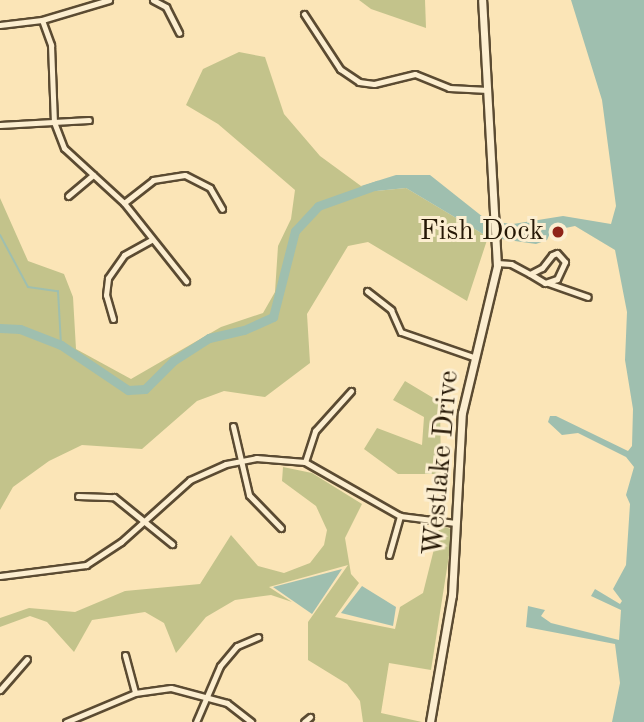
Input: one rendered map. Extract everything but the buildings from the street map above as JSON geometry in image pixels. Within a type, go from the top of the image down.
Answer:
[{"type":"street","points":[[0,25],[43,20],[109,0]]},
{"type":"street","points":[[153,0],[166,7],[179,33]]},
{"type":"street","points":[[166,7],[173,0]]},
{"type":"street","name":"Westlake Drive","points":[[430,722],[452,595],[462,413],[473,357],[490,308],[497,263],[482,0]]},
{"type":"street","points":[[304,14],[340,69],[359,82],[374,84],[415,74],[449,88],[488,90]]},
{"type":"street","points":[[43,20],[51,45],[54,122],[64,148],[124,203],[186,281]]},
{"type":"street","points":[[0,125],[89,120]]},
{"type":"street","points":[[68,197],[93,175]]},
{"type":"street","points":[[124,203],[153,180],[185,175],[210,188],[222,209]]},
{"type":"street","points":[[113,320],[106,295],[108,278],[124,255],[151,240]]},
{"type":"street","points":[[530,274],[557,253],[565,262],[564,271],[545,283]]},
{"type":"street","points":[[497,263],[511,264],[545,283],[588,297]]},
{"type":"street","points":[[367,291],[382,300],[401,332],[473,357]]},
{"type":"street","points":[[305,462],[315,431],[351,391]]},
{"type":"street","points":[[233,426],[253,503],[281,528]]},
{"type":"street","points":[[0,576],[86,565],[103,556],[190,480],[240,460],[272,458],[305,462],[400,516],[456,523]]},
{"type":"street","points":[[78,496],[114,497],[145,519],[172,544]]},
{"type":"street","points":[[389,555],[400,516]]},
{"type":"street","points":[[196,722],[206,695],[229,653],[258,637]]},
{"type":"street","points":[[125,655],[135,693]]},
{"type":"street","points":[[0,690],[27,659]]},
{"type":"street","points":[[66,722],[135,693],[171,688],[206,695],[236,709],[251,722]]},
{"type":"street","points":[[304,722],[310,717]]},
{"type":"green space","points":[[359,0],[425,0],[426,28],[371,9]]},
{"type":"green space","points":[[239,52],[265,57],[284,114],[320,156],[361,186],[376,191],[406,188],[488,237],[467,301],[368,242],[348,246],[307,314],[310,363],[265,397],[224,391],[197,401],[142,449],[82,445],[49,461],[13,487],[0,510],[0,198],[28,261],[64,274],[73,297],[76,349],[131,379],[221,327],[263,313],[275,292],[278,246],[291,219],[295,190],[218,124],[186,105],[203,69]]},
{"type":"green space","points":[[405,381],[440,402],[441,474],[398,474],[364,449],[377,428],[422,445],[424,417],[393,400]]},
{"type":"green space","points":[[283,467],[312,473],[362,504],[345,538],[351,574],[359,583],[335,617],[395,629],[400,607],[423,593],[440,525],[453,530],[431,670],[389,663],[381,713],[422,722],[363,722],[360,701],[347,684],[308,660],[308,622],[348,565],[269,587],[292,602],[271,595],[235,600],[206,617],[176,653],[164,623],[145,612],[92,620],[74,652],[47,622],[30,616],[0,627],[0,618],[29,608],[75,612],[125,591],[200,584],[231,535],[258,566],[284,573],[310,563],[324,545],[327,530],[316,506],[282,481]]},
{"type":"shaded area","points":[[571,0],[644,0],[644,722],[612,722],[620,683],[615,644],[526,627],[528,606],[545,610],[541,616],[551,623],[619,640],[621,610],[591,596],[595,589],[620,604],[622,601],[613,589],[626,565],[630,504],[626,495],[634,467],[626,457],[578,433],[562,435],[548,422],[550,416],[556,416],[628,451],[632,446],[633,409],[625,360],[627,312],[615,250],[575,226],[551,231],[547,240],[536,244],[488,237],[406,188],[376,191],[361,186],[396,175],[430,175],[488,221],[513,224],[563,216],[611,224],[616,206],[602,100]]},
{"type":"shaded area","points":[[342,569],[312,614],[273,587]]},
{"type":"shaded area","points":[[362,586],[396,607],[393,626],[341,613]]},
{"type":"waterway","points":[[0,328],[20,329],[61,345],[128,390],[145,389],[173,361],[209,338],[244,330],[273,317],[295,231],[318,206],[377,185]]},
{"type":"waterway","points":[[0,235],[28,287],[58,291],[61,345]]},
{"type":"place","name":"Fish Dock","points":[[558,232]]}]
